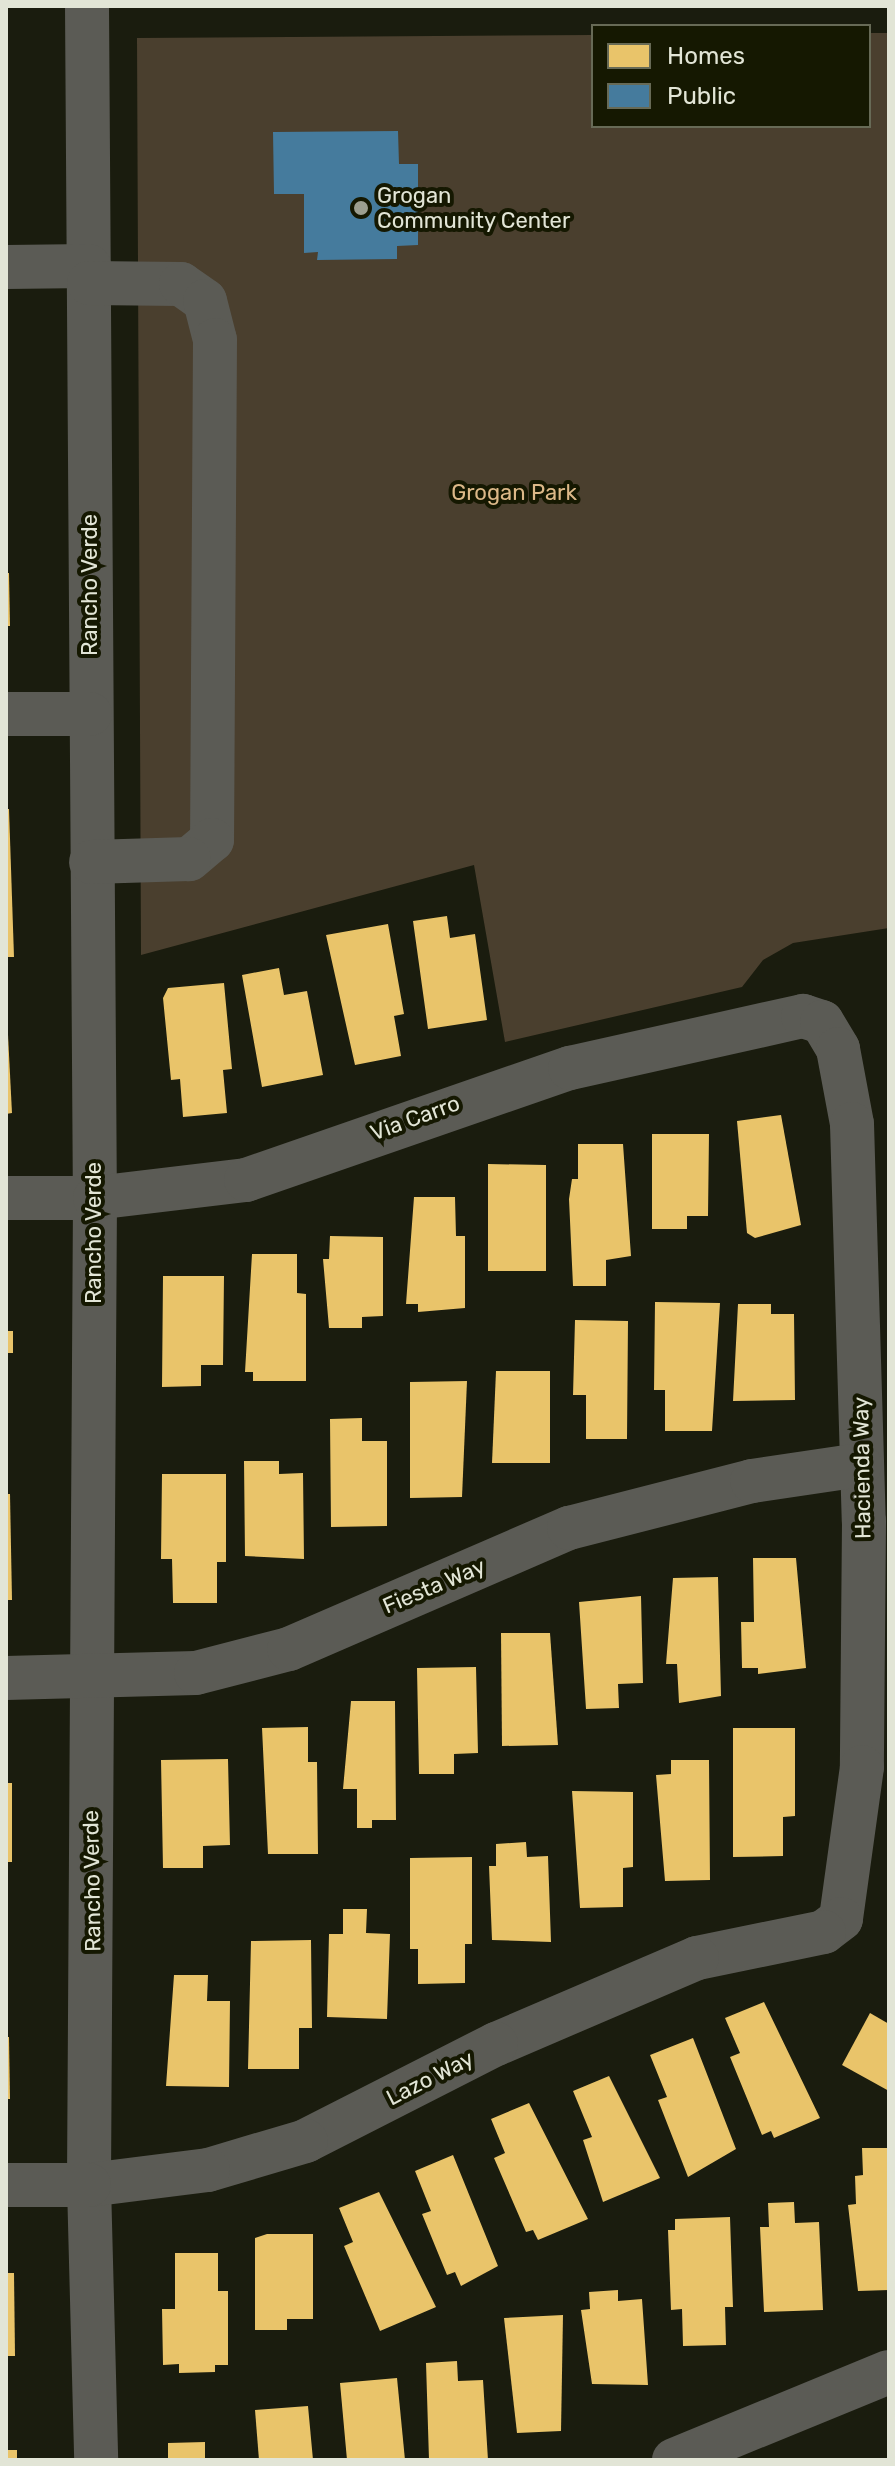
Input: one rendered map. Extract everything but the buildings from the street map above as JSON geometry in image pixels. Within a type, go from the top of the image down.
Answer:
[{"type":"street","name":"Rancho Verde","points":[[87,6],[95,1198],[89,2185],[96,2460]]},
{"type":"street","points":[[6,267],[181,284],[205,301],[215,340],[212,840],[189,859],[91,862]]},
{"type":"street","points":[[6,714],[90,714]]},
{"type":"street","name":"Via Carro","points":[[6,1198],[95,1198],[246,1180],[570,1068],[803,1016],[822,1022]]},
{"type":"street","name":"Hacienda Way","points":[[822,1022],[838,1049],[852,1124],[861,1247],[862,1767],[841,1919]]},
{"type":"street","name":"Fiesta Way","points":[[6,1678],[196,1673],[289,1649],[569,1528],[752,1481],[860,1465]]},
{"type":"street","name":"Lazo Way","points":[[6,2185],[89,2185],[208,2170],[306,2141],[496,2044],[697,1958],[824,1932],[841,1919]]},
{"type":"street","points":[[674,2460],[889,2372]]},
{"type":"green space","name":"Grogan Park","points":[[871,33],[889,33],[889,928],[793,943],[763,960],[742,987],[505,1042],[474,865],[141,955],[137,38],[591,35],[591,128],[871,128]]},
{"type":"place","name":"Grogan Community Center","points":[[361,208]]}]
